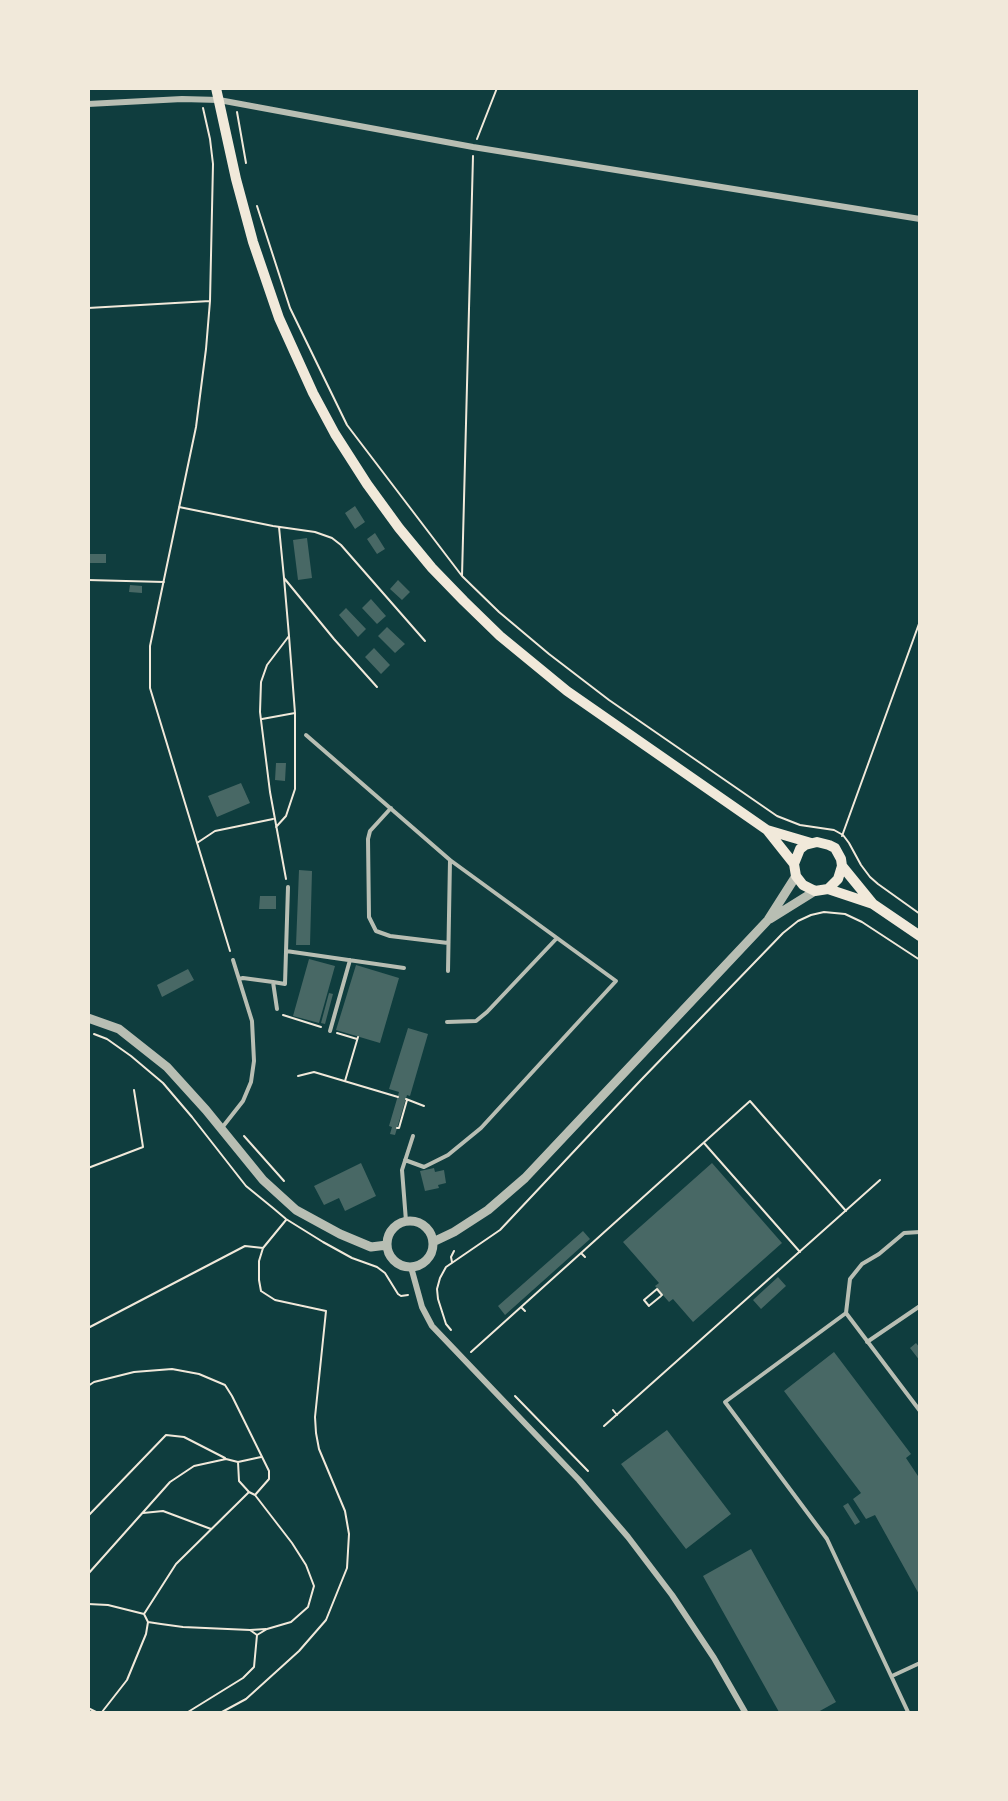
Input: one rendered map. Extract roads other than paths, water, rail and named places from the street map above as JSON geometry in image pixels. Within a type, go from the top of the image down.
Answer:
[{"type":"main road","points":[[216,88],[236,179],[253,242],[279,318],[313,393],[335,434],[399,528],[448,584],[500,636],[567,691],[767,830],[794,864],[796,876],[803,885],[815,891],[828,889],[873,904],[920,936]]},
{"type":"main road","points":[[767,830],[835,848],[842,866],[838,879],[828,889]]},
{"type":"main road","points":[[794,864],[800,849],[811,843]]},
{"type":"main road","points":[[842,866],[873,904]]},
{"type":"street","points":[[88,104],[219,100],[473,147],[920,219]]},
{"type":"street","points":[[433,1242],[454,1232],[488,1210],[525,1178],[768,920],[796,876]]},
{"type":"street","points":[[768,920],[815,891]]},
{"type":"street","points":[[88,1017],[118,1029],[167,1067],[183,1083],[263,1180],[296,1210],[340,1234],[371,1247],[387,1245]]},
{"type":"street","points":[[406,1221],[419,1222],[429,1230],[433,1242],[432,1250],[424,1262],[411,1267],[392,1259],[387,1245],[390,1232],[394,1227],[406,1221]]},
{"type":"street","points":[[411,1267],[422,1307],[432,1326],[579,1479],[628,1537],[672,1595],[708,1649],[745,1713]]},
{"type":"lane","points":[[306,735],[450,860],[616,981],[481,1128],[448,1155],[424,1167],[405,1160]]},
{"type":"lane","points":[[391,808],[370,831],[368,839],[369,917],[376,931],[390,936],[448,943]]},
{"type":"lane","points":[[448,971],[450,860]]},
{"type":"lane","points":[[239,979],[285,984],[288,887]]},
{"type":"lane","points":[[447,1022],[476,1020],[487,1012],[557,938]]},
{"type":"lane","points":[[286,951],[404,968]]},
{"type":"lane","points":[[221,1129],[243,1101],[251,1082],[254,1061],[252,1021],[233,960]]},
{"type":"lane","points":[[330,1031],[350,960]]},
{"type":"lane","points":[[273,982],[278,1011]]},
{"type":"lane","points":[[406,1221],[402,1170],[413,1136]]},
{"type":"lane","points":[[920,1232],[904,1233],[879,1254],[862,1264],[850,1279],[846,1313],[920,1411]]},
{"type":"lane","points":[[867,1342],[920,1306]]},
{"type":"lane","points":[[846,1313],[725,1402],[827,1539],[908,1713]]},
{"type":"lane","points":[[892,1676],[920,1663]]}]
